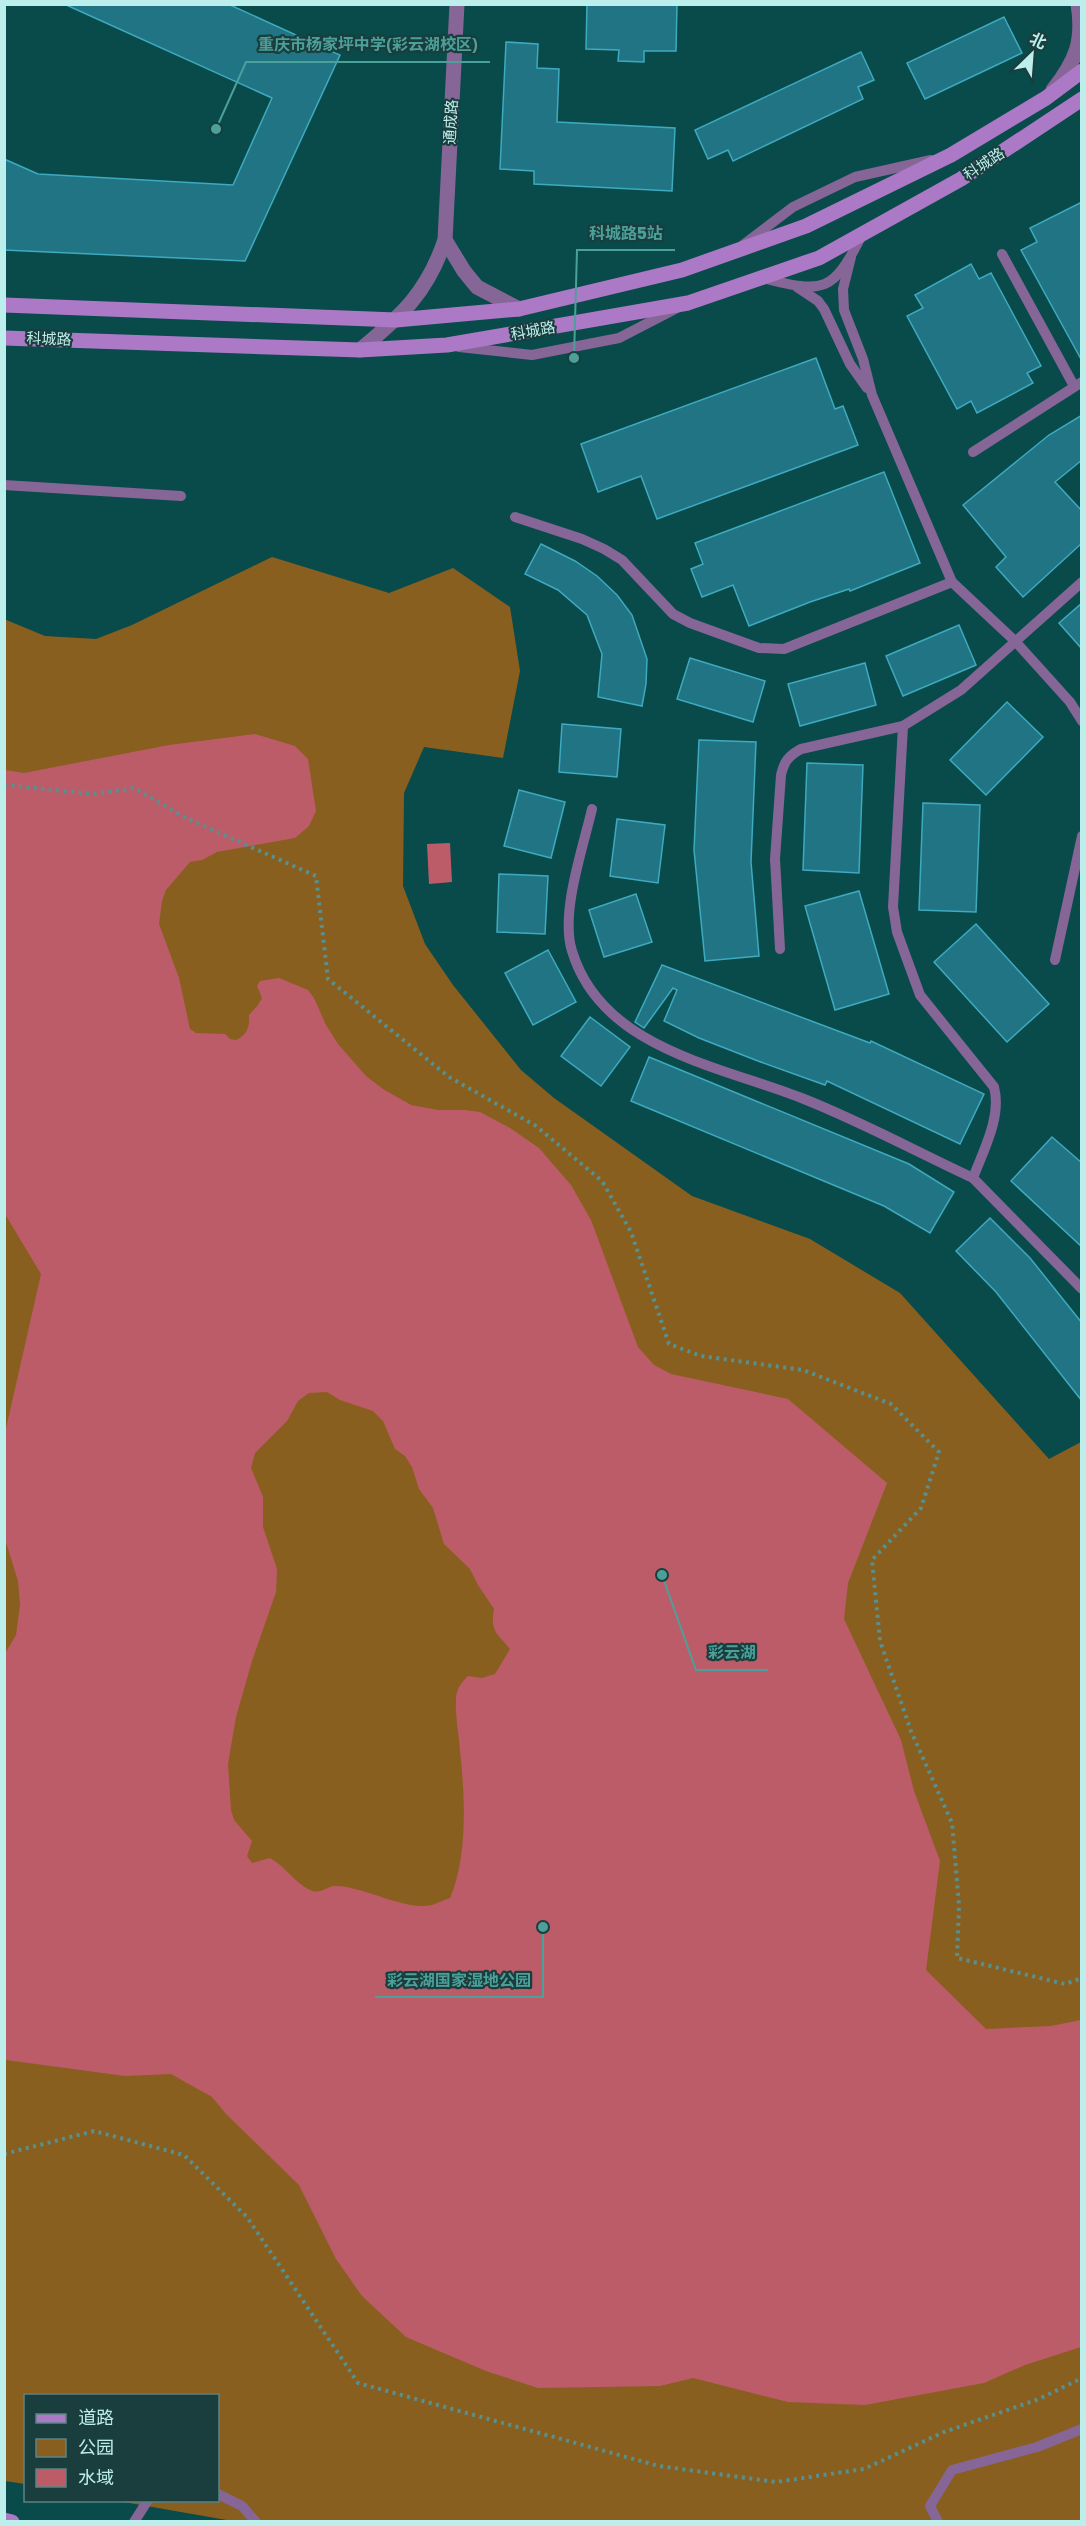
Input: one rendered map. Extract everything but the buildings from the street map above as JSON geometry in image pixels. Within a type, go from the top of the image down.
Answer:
[{"type":"main road","name":"科城路","points":[[4,304],[396,320],[519,309],[682,270],[806,226],[951,155],[1046,98],[1082,71]]},
{"type":"main road","name":"科城路","points":[[4,338],[360,350],[447,345],[688,303],[819,258],[962,178],[1082,99]]},
{"type":"main road","points":[[4,2520],[12,2522]]},
{"type":"street","name":"通成路","points":[[360,350],[396,320],[424,287],[436,266],[445,240],[457,4]]},
{"type":"street","points":[[1046,98],[1068,71],[1077,53],[1078,4]]},
{"type":"street","points":[[445,240],[477,286],[519,309]]},
{"type":"lane","points":[[732,253],[793,207],[855,177],[951,155]]},
{"type":"lane","points":[[763,278],[797,287],[819,286],[841,274],[862,235]]},
{"type":"lane","points":[[973,452],[1078,384],[1002,254]]},
{"type":"lane","points":[[851,257],[844,283],[844,310],[863,359],[872,395],[952,582],[1015,641],[1070,702],[1082,721]]},
{"type":"lane","points":[[797,287],[824,309],[850,364],[872,395]]},
{"type":"lane","points":[[447,345],[532,355],[619,338],[688,303]]},
{"type":"lane","points":[[4,486],[181,496]]},
{"type":"lane","points":[[515,517],[582,539],[604,549],[622,560],[673,614],[690,623],[759,648],[784,649],[952,582]]},
{"type":"lane","points":[[780,949],[775,859],[783,764],[790,755],[801,749],[903,726],[961,690],[1082,582]]},
{"type":"lane","points":[[903,726],[893,907],[897,932],[920,994],[994,1087],[997,1099],[996,1115],[973,1179]]},
{"type":"lane","points":[[592,809],[568,913],[568,932],[572,952],[581,972],[603,1005],[620,1021],[663,1047],[812,1102],[973,1179],[1082,1289]]},
{"type":"lane","points":[[1054,960],[1082,836]]},
{"type":"lane","points":[[938,2522],[930,2506],[952,2470],[1037,2447],[1082,2428]]},
{"type":"lane","points":[[219,2494],[242,2506],[256,2522]]},
{"type":"lane","points":[[134,2522],[147,2502]]},
{"type":"path","points":[[4,784],[95,794],[134,788],[186,818],[316,876],[328,979],[448,1077],[536,1126],[602,1181],[631,1232],[669,1344],[701,1356],[802,1370],[891,1404],[939,1452],[921,1508],[872,1560],[880,1641],[911,1731],[952,1823],[959,1905],[957,1958],[1065,1984],[1082,1978]]},
{"type":"path","points":[[4,2154],[94,2131],[184,2155],[247,2217],[358,2383],[659,2466],[776,2482],[864,2469],[944,2432],[1040,2399],[1082,2378]]},
{"type":"green space","points":[[272,557],[389,593],[453,568],[510,607],[520,671],[503,758],[424,747],[404,793],[403,886],[425,944],[453,985],[521,1070],[554,1098],[692,1196],[810,1239],[900,1293],[1049,1459],[1081,1442],[1081,2521],[238,2522],[124,2502],[219,2502],[219,2394],[24,2394],[24,2484],[5,2481],[4,619],[45,636],[96,639],[132,625]]},
{"type":"water","points":[[255,734],[295,746],[308,759],[316,811],[309,826],[295,838],[217,852],[202,860],[190,862],[166,890],[159,924],[179,978],[190,1029],[196,1033],[225,1034],[230,1039],[236,1040],[245,1033],[249,1015],[262,998],[257,986],[260,981],[279,978],[308,990],[338,1044],[366,1076],[383,1089],[411,1105],[438,1110],[480,1112],[510,1128],[539,1148],[571,1185],[591,1220],[638,1347],[654,1365],[671,1374],[788,1399],[887,1483],[848,1583],[844,1619],[901,1740],[914,1791],[940,1861],[926,1970],[986,2029],[1051,2026],[1081,2020],[1081,2347],[1025,2365],[984,2383],[865,2405],[788,2402],[693,2378],[660,2386],[538,2388],[486,2371],[406,2337],[362,2296],[336,2259],[299,2185],[226,2114],[212,2097],[171,2074],[125,2076],[6,2060],[4,2054],[4,1655],[16,1635],[20,1605],[18,1581],[5,1539],[5,1433],[41,1274],[5,1214],[5,770],[24,773],[169,745]],"holes":[[[327,1392],[340,1400],[373,1411],[383,1421],[395,1449],[405,1456],[412,1467],[419,1489],[433,1508],[444,1544],[470,1569],[494,1609],[494,1628],[510,1649],[495,1674],[482,1678],[468,1676],[457,1693],[456,1712],[464,1806],[460,1864],[450,1898],[432,1905],[410,1905],[348,1887],[332,1886],[314,1891],[300,1883],[270,1858],[252,1863],[247,1856],[252,1841],[234,1820],[231,1810],[228,1764],[236,1717],[252,1661],[276,1592],[277,1569],[263,1527],[263,1497],[251,1468],[255,1453],[287,1421],[298,1401],[309,1393]]]},
{"type":"water","points":[[450,843],[452,882],[429,884],[427,844]]},
{"type":"place","name":"重庆市杨家坪中学(彩云湖校区)","points":[[216,129]]},
{"type":"place","name":"科城路5站","points":[[574,358]]},
{"type":"place","name":"彩云湖","points":[[662,1575]]},
{"type":"place","name":"彩云湖国家湿地公园","points":[[543,1927]]}]
